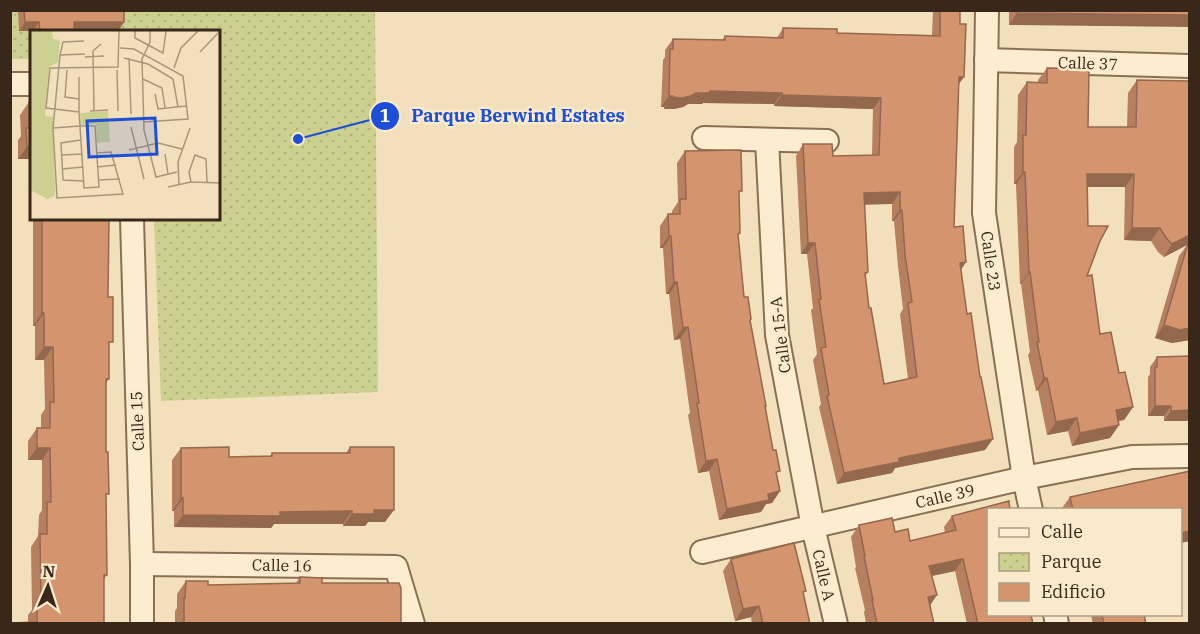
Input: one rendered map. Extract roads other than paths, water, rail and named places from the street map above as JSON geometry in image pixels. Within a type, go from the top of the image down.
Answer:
[{"type":"street","name":"Calle 23","points":[[987,10],[984,213],[1024,478],[1031,508]]},
{"type":"street","name":"Calle 37","points":[[986,60],[1190,66]]},
{"type":"street","points":[[10,84],[30,84]]},
{"type":"street","points":[[704,138],[827,141]]},
{"type":"street","name":"Calle 15-A","points":[[767,140],[777,335],[813,527]]},
{"type":"street","name":"Calle 15","points":[[132,220],[142,624]]},
{"type":"street","name":"Calle 39","points":[[702,552],[1024,478],[1132,457],[1190,456]]},
{"type":"street","name":"Calle A","points":[[813,527],[836,624]]},
{"type":"street","name":"Calle 16","points":[[142,564],[396,567],[413,624]]},
{"type":"place","name":"Parque Berwind Estates","points":[[298,139]]}]
